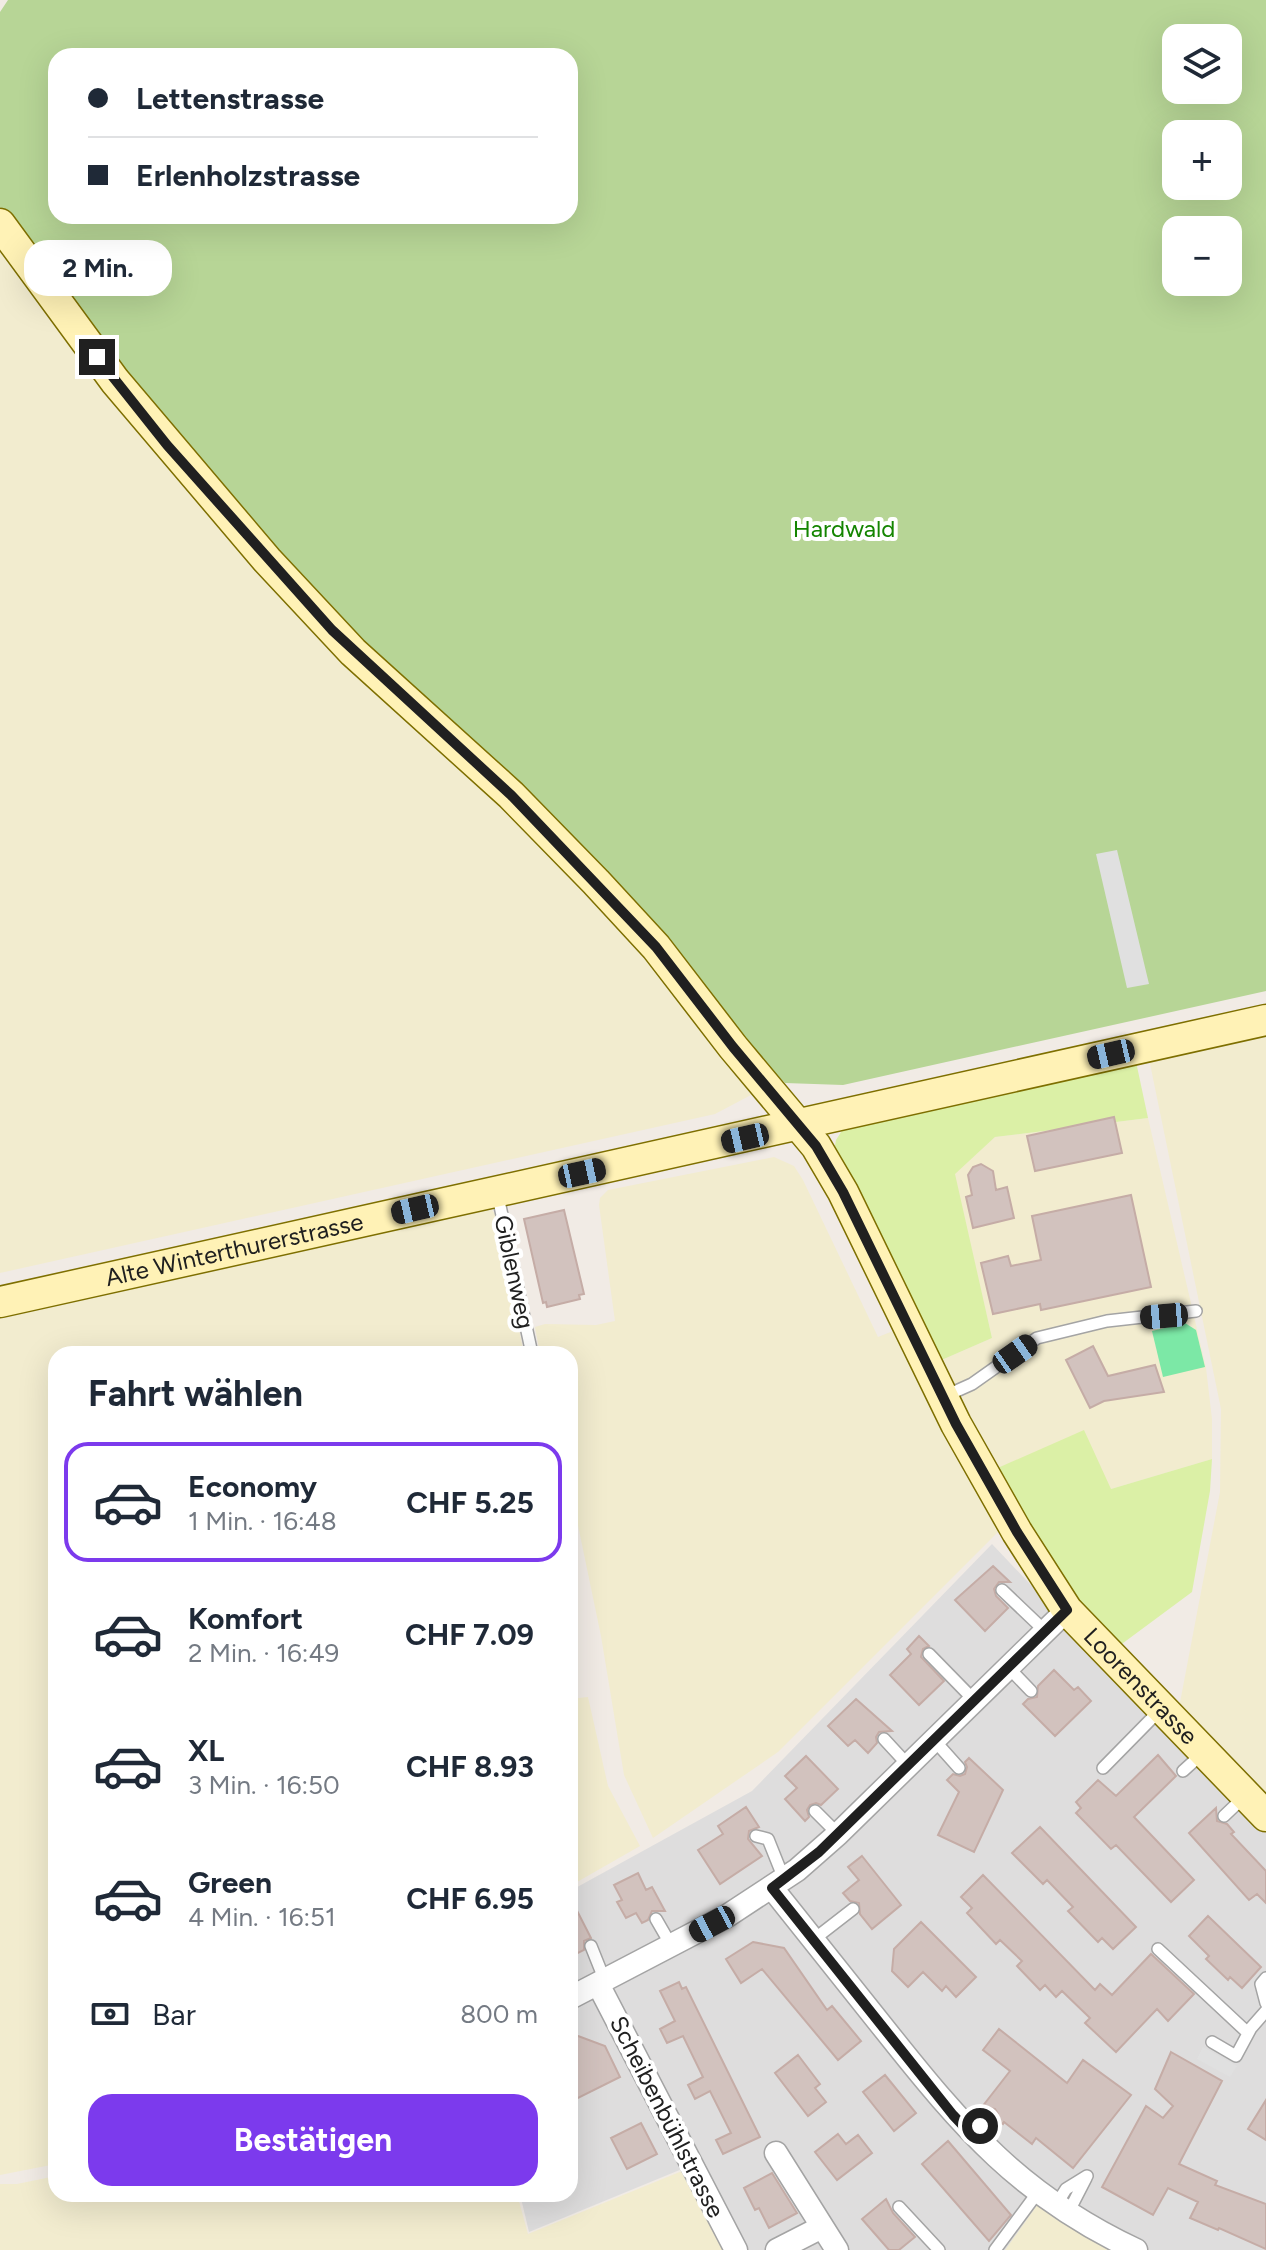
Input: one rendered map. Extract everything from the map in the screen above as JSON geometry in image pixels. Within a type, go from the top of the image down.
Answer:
[{"type":"street","name":"Loorenstrasse","points":[[0,224],[115,381],[267,560],[353,652],[511,795],[596,882],[656,947],[816,1146],[843,1192],[943,1397],[1017,1532],[1067,1610],[1161,1710],[1194,1761],[1245,1809]]},
{"type":"street","name":"Alte Winterthurerstrasse","points":[[0,1302],[1266,1020]]},
{"type":"street","points":[[578,1994],[778,1884],[838,1834],[1067,1610]]},
{"type":"street","points":[[778,1884],[813,1940],[971,2134],[1054,2203],[1136,2250]]},
{"type":"street","name":"Scheibenbühlstrasse","points":[[602,1983],[736,2250]]},
{"type":"street","points":[[776,2153],[837,2250]]},
{"type":"street","points":[[777,2250],[822,2227]]},
{"type":"lane","name":"Giblenweg","points":[[497,1191],[530,1346]]},
{"type":"lane","points":[[943,1397],[972,1384],[1037,1338],[1107,1321],[1196,1311]]},
{"type":"lane","points":[[1002,1590],[1045,1631]]},
{"type":"lane","points":[[929,1654],[973,1699]]},
{"type":"lane","points":[[1008,1666],[1031,1691]]},
{"type":"lane","points":[[1103,1768],[1161,1710]]},
{"type":"lane","points":[[884,1739],[908,1765]]},
{"type":"lane","points":[[934,1739],[959,1768]]},
{"type":"lane","points":[[815,1811],[838,1834]]},
{"type":"lane","points":[[756,1836],[768,1839],[778,1884]]},
{"type":"lane","points":[[813,1940],[853,1909]]},
{"type":"lane","points":[[656,1919],[671,1945]]},
{"type":"lane","points":[[591,1946],[602,1983]]},
{"type":"lane","points":[[1158,1949],[1248,2033]]},
{"type":"lane","points":[[1266,1978],[1261,1984],[1266,2003]]},
{"type":"lane","points":[[1212,2042],[1236,2056],[1248,2033],[1266,2011]]},
{"type":"lane","points":[[971,2134],[990,2115]]},
{"type":"lane","points":[[995,2250],[1054,2203]]},
{"type":"lane","points":[[899,2207],[939,2250]]},
{"type":"shaded area","points":[[0,243],[686,1001],[751,1095],[715,1114],[0,1273]]},
{"type":"shaded area","points":[[1117,850],[1149,984],[1127,988],[1096,854]]},
{"type":"shaded area","points":[[1266,1028],[1266,1804],[1178,1713],[1220,1492],[1221,1409],[1148,1054]]},
{"type":"shaded area","points":[[1148,1118],[1206,1368],[1212,1419],[1212,1459],[1111,1489],[993,1470],[937,1362],[992,1338],[954,1174],[995,1137]]},
{"type":"shaded area","points":[[774,1157],[794,1166],[878,1337],[893,1331],[1000,1530],[778,1752],[653,1838],[624,1775],[601,1636],[578,1525],[578,1346],[539,1346],[535,1327],[545,1324],[596,1325],[615,1321],[599,1205],[600,1198],[608,1190]]},
{"type":"shaded area","points":[[490,1207],[495,1214],[522,1346],[48,1346],[48,2166],[0,2175],[0,1314]]},
{"type":"shaded area","points":[[992,1544],[1266,1833],[1266,2250],[725,2250],[682,2169],[529,2232],[522,2202],[578,2202],[578,1887],[752,1791]]},
{"type":"shaded area","points":[[588,1697],[608,1786],[640,1846],[578,1881],[578,1698]]},
{"type":"shaded area","points":[[1203,2047],[1237,2066],[1230,2077],[1197,2059]]},
{"type":"shaded area","points":[[682,2171],[724,2250],[0,2250],[0,2184],[48,2178],[48,2202],[519,2202],[528,2234]]},
{"type":"shaded area","points":[[1038,2204],[1116,2250],[1005,2250]]},
{"type":"green space","name":"Hardwald","points":[[8,0],[1266,0],[1266,991],[843,1085],[785,1083],[356,641],[244,520],[61,293],[0,207],[0,12]]},
{"type":"green space","points":[[1135,1057],[1148,1118],[995,1137],[955,1174],[992,1338],[937,1362],[834,1151],[843,1129]]},
{"type":"green space","points":[[1185,1323],[1196,1330],[1205,1367],[1163,1377],[1152,1331]]},
{"type":"green space","points":[[1084,1430],[1111,1489],[1212,1459],[1210,1491],[1192,1592],[1115,1649],[1075,1602],[993,1470]]},
{"type":"building","points":[[1114,1117],[1122,1153],[1035,1171],[1027,1136]]},
{"type":"building","points":[[981,1164],[993,1171],[996,1190],[1007,1187],[1014,1218],[973,1228],[966,1197],[972,1195],[968,1175],[973,1167]]},
{"type":"building","points":[[1131,1195],[1151,1287],[1041,1310],[1040,1304],[993,1314],[981,1263],[1008,1256],[1011,1266],[1041,1260],[1032,1216]]},
{"type":"building","points":[[564,1210],[584,1294],[579,1295],[580,1299],[547,1307],[546,1302],[543,1303],[524,1219]]},
{"type":"building","points":[[1093,1346],[1108,1376],[1155,1365],[1164,1392],[1104,1401],[1090,1408],[1066,1360]]},
{"type":"building","points":[[993,1566],[1010,1582],[999,1582],[994,1589],[996,1596],[1008,1608],[985,1631],[955,1600]]},
{"type":"building","points":[[919,1636],[929,1646],[923,1649],[921,1657],[944,1681],[919,1705],[890,1675],[911,1654],[907,1649]]},
{"type":"building","points":[[1054,1670],[1074,1690],[1078,1687],[1091,1701],[1055,1736],[1023,1704],[1037,1697],[1038,1686]]},
{"type":"building","points":[[856,1699],[892,1731],[879,1732],[877,1743],[868,1753],[855,1740],[848,1746],[828,1726]]},
{"type":"building","points":[[1158,1755],[1176,1776],[1134,1817],[1194,1880],[1171,1902],[1116,1845],[1111,1849],[1076,1813],[1081,1808],[1076,1802],[1098,1780],[1116,1796]]},
{"type":"building","points":[[806,1756],[838,1789],[821,1805],[810,1805],[807,1810],[809,1817],[805,1821],[785,1799],[797,1788],[785,1776]]},
{"type":"building","points":[[969,1758],[1003,1790],[974,1852],[938,1835],[959,1792],[947,1780],[953,1774],[965,1774],[965,1762]]},
{"type":"building","points":[[746,1807],[759,1827],[749,1831],[748,1839],[762,1856],[720,1884],[698,1850],[723,1834],[718,1826]]},
{"type":"building","points":[[1216,1808],[1217,1821],[1227,1824],[1234,1832],[1231,1834],[1266,1871],[1266,1903],[1257,1894],[1249,1900],[1189,1833]]},
{"type":"building","points":[[1040,1827],[1136,1927],[1113,1949],[1102,1938],[1098,1942],[1068,1911],[1073,1907],[1047,1880],[1043,1884],[1012,1853]]},
{"type":"building","points":[[862,1856],[901,1905],[872,1929],[860,1914],[859,1903],[850,1901],[843,1893],[859,1880],[848,1867]]},
{"type":"building","points":[[638,1873],[646,1890],[652,1887],[665,1911],[652,1911],[648,1920],[642,1923],[636,1913],[626,1918],[617,1902],[622,1900],[614,1885]]},
{"type":"building","points":[[983,1875],[1095,1990],[1100,1984],[1112,1995],[1151,1954],[1194,1994],[1168,2021],[1157,2009],[1116,2052],[1085,2023],[1090,2018],[1062,1991],[1056,1997],[1045,1985],[1040,1990],[1017,1966],[1022,1961],[1000,1940],[996,1944],[967,1913],[972,1908],[961,1897]]},
{"type":"building","points":[[578,1913],[591,1938],[584,1941],[584,1950],[578,1953]]},
{"type":"building","points":[[1208,1916],[1261,1967],[1242,1988],[1230,1977],[1228,1980],[1206,1959],[1209,1956],[1189,1936]]},
{"type":"building","points":[[921,1922],[976,1977],[956,1997],[946,1986],[942,1991],[923,1972],[908,1987],[892,1971],[894,1949]]},
{"type":"building","points":[[753,1942],[784,1948],[827,2010],[832,2006],[861,2041],[838,2060],[762,1969],[741,1983],[726,1959]]},
{"type":"building","points":[[679,1982],[682,1989],[686,1987],[760,2137],[723,2154],[716,2140],[731,2133],[710,2091],[695,2099],[688,2085],[703,2077],[683,2036],[667,2043],[660,2029],[675,2021],[660,1991]]},
{"type":"building","points":[[999,2029],[1067,2083],[1083,2060],[1131,2095],[1073,2168],[1036,2138],[1032,2144],[1003,2124],[997,2119],[995,2109],[982,2107],[1010,2071],[983,2050]]},
{"type":"building","points":[[578,2036],[605,2046],[620,2077],[578,2098]]},
{"type":"building","points":[[1171,2052],[1222,2081],[1179,2164],[1217,2181],[1215,2185],[1266,2204],[1266,2249],[1190,2218],[1198,2202],[1168,2188],[1153,2215],[1102,2187],[1146,2106],[1163,2118],[1173,2106],[1155,2089]]},
{"type":"building","points":[[798,2055],[820,2084],[815,2088],[826,2102],[808,2116],[775,2073]]},
{"type":"building","points":[[885,2075],[916,2113],[894,2131],[863,2092]]},
{"type":"building","points":[[1266,2100],[1266,2140],[1248,2129]]},
{"type":"building","points":[[641,2123],[657,2154],[627,2169],[611,2138]]},
{"type":"building","points":[[838,2134],[846,2144],[858,2135],[872,2153],[837,2180],[815,2152]]},
{"type":"building","points":[[948,2141],[1011,2215],[989,2241],[922,2164]]},
{"type":"building","points":[[772,2173],[797,2213],[769,2228],[744,2188]]},
{"type":"building","points":[[886,2199],[893,2213],[915,2237],[899,2250],[889,2250],[862,2219]]},
{"type":"route","points":[[97,357],[167,445],[332,630],[511,795],[656,947],[733,1047],[816,1146],[843,1192],[956,1424],[1017,1532],[1067,1610],[819,1852],[772,1888],[953,2115],[971,2134],[980,2126]]}]
